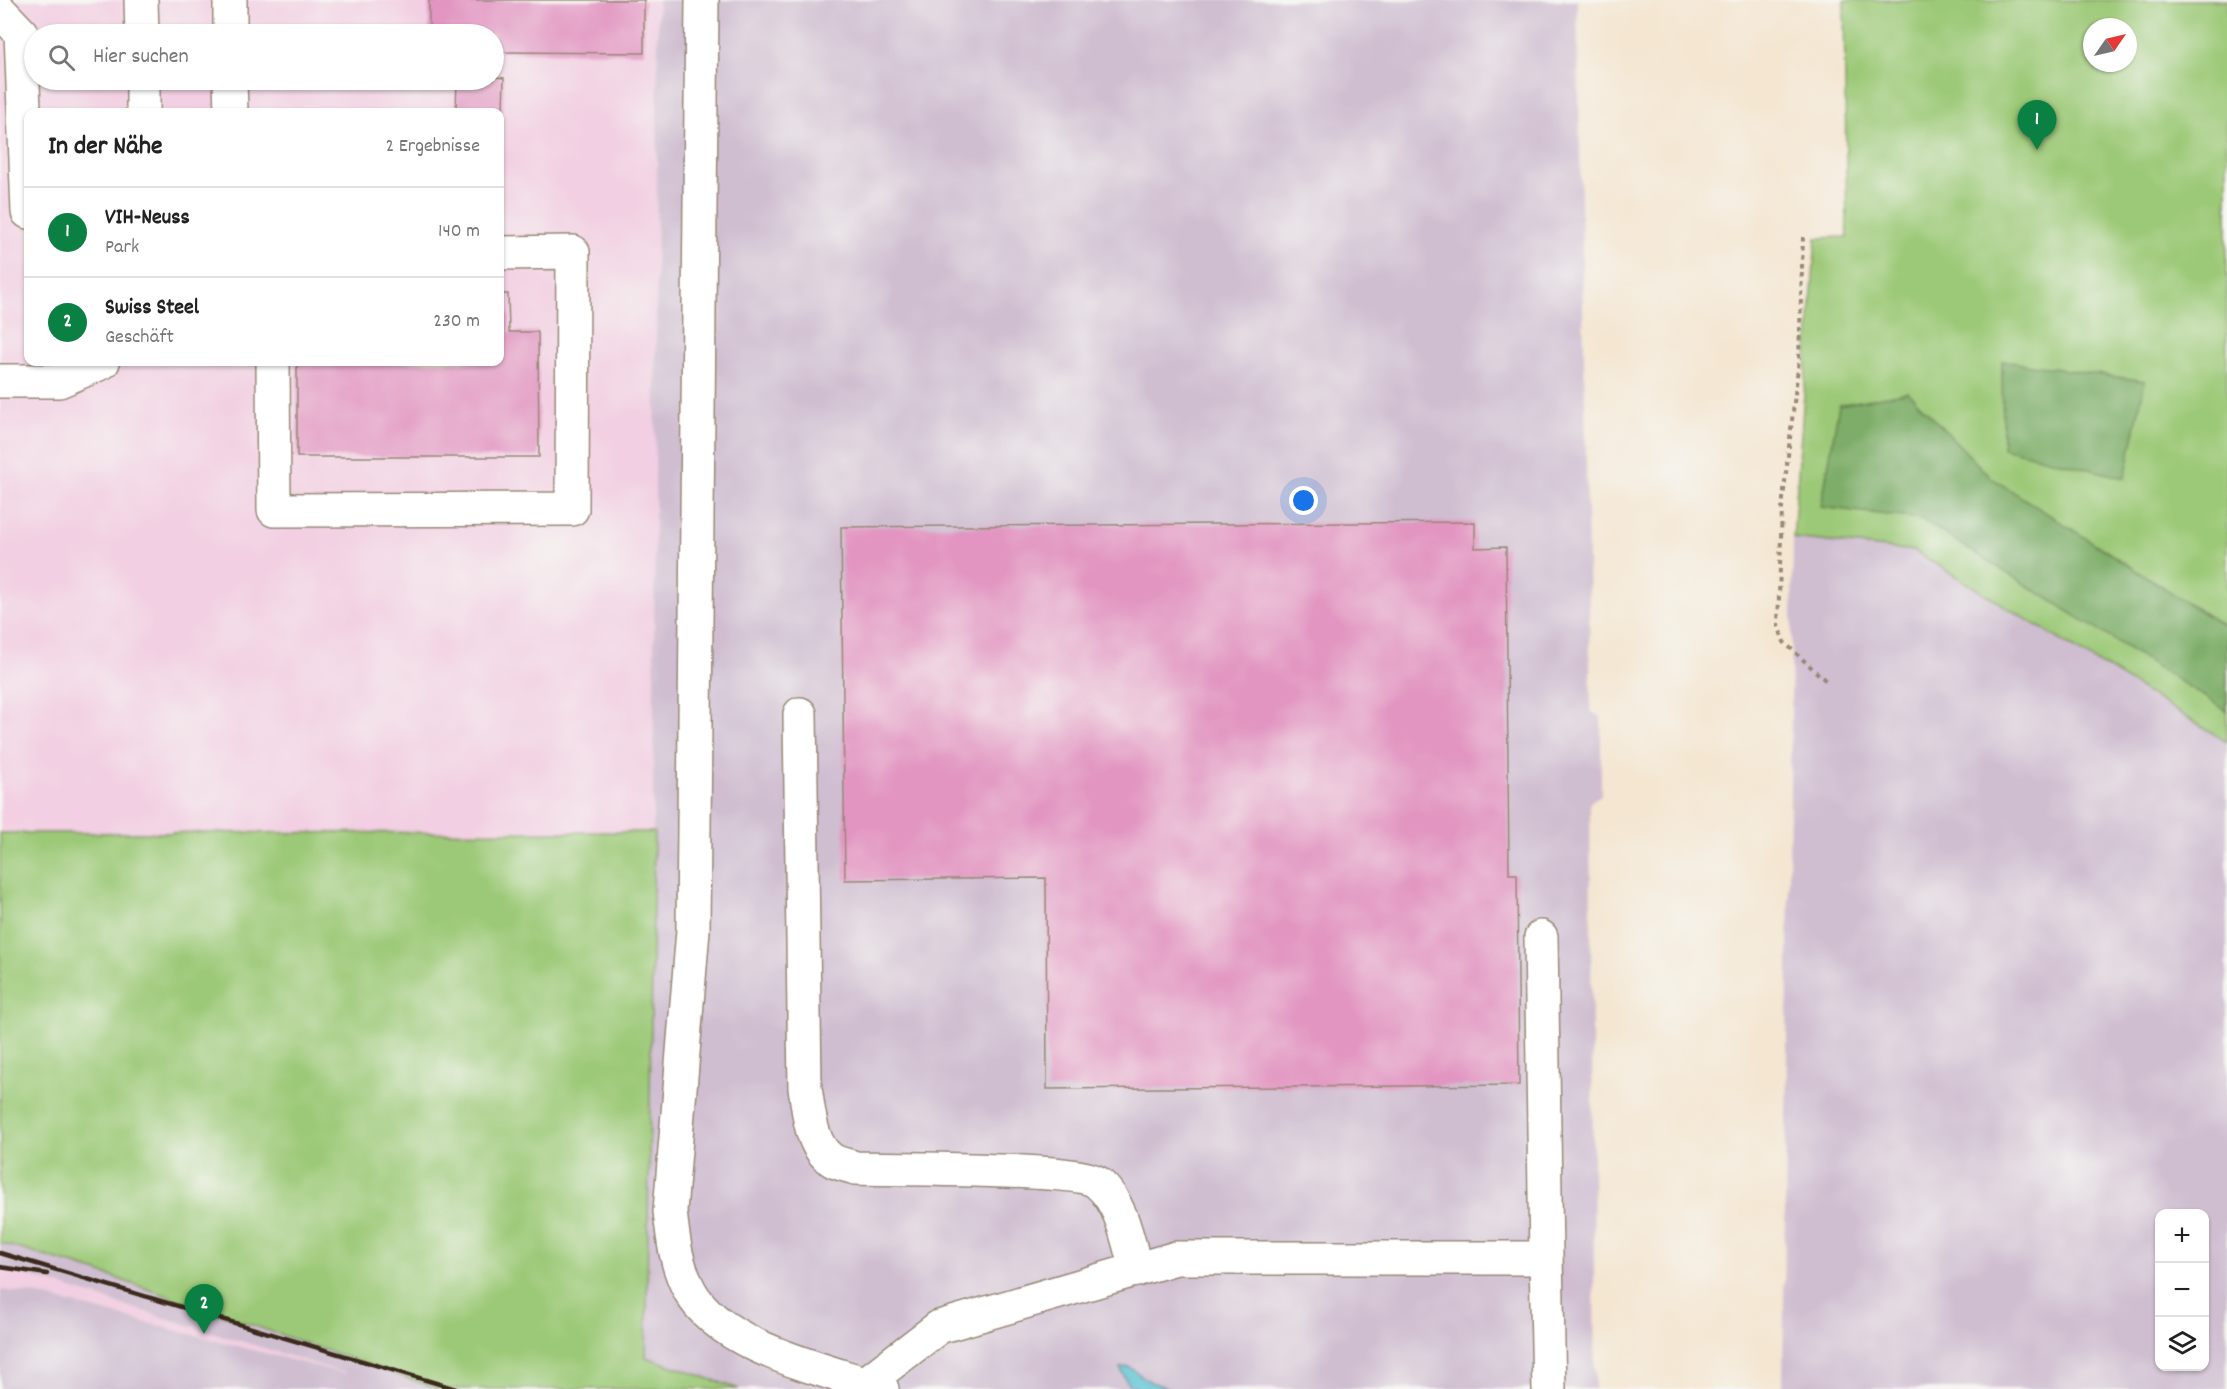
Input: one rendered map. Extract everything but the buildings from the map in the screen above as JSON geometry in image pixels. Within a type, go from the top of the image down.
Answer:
[{"type":"lane","points":[[141,0],[142,24]]},
{"type":"lane","points":[[230,0],[230,24]]},
{"type":"lane","points":[[702,0],[693,930],[670,1211],[675,1254],[690,1292],[716,1322],[749,1344],[874,1386],[939,1327],[1176,1258],[1546,1258]]},
{"type":"lane","points":[[0,11],[21,33],[24,110]]},
{"type":"lane","points":[[143,90],[143,108]]},
{"type":"lane","points":[[231,90],[231,108]]},
{"type":"lane","points":[[273,366],[274,510],[572,509],[573,252],[504,253]]},
{"type":"lane","points":[[0,381],[35,371],[59,381],[94,366]]},
{"type":"lane","points":[[800,714],[805,1088],[812,1131],[821,1147],[831,1160],[855,1168],[1020,1172],[1072,1176],[1096,1181],[1110,1196],[1121,1219],[1136,1270]]},
{"type":"lane","points":[[1541,937],[1549,1389]]},
{"type":"path","points":[[1803,237],[1799,359],[1782,508],[1778,625],[1784,642],[1826,681]]},
{"type":"shaded area","points":[[0,0],[658,0],[654,832],[0,833]]},
{"type":"shaded area","points":[[658,0],[1577,0],[1591,711],[1601,718],[1601,795],[1590,802],[1595,1389],[0,1389],[0,1290],[35,1294],[358,1377],[0,1267],[0,833],[653,832]]},
{"type":"shaded area","points":[[1793,538],[1915,551],[2227,742],[2227,1389],[1783,1389]]},
{"type":"shaded area","points":[[0,1267],[376,1382],[36,1294],[0,1290]]},
{"type":"green space","points":[[1844,0],[2227,0],[2227,742],[1915,551],[1793,538],[1816,238],[1847,237]]},
{"type":"green space","points":[[2002,361],[2145,381],[2125,478],[2003,448]]},
{"type":"green space","points":[[1908,392],[1990,477],[2227,628],[2227,711],[1921,519],[1821,507],[1839,405]]},
{"type":"green space","points":[[654,832],[646,1357],[739,1389],[439,1389],[95,1271],[0,1243],[0,833]]},
{"type":"water","points":[[1129,1367],[1151,1382],[1171,1389],[1141,1389],[1128,1384],[1120,1368]]},
{"type":"railway","points":[[0,1253],[456,1389]]},
{"type":"railway","points":[[0,1267],[47,1274]]},
{"type":"place","name":"VIH-Neuss","points":[[2037,150]]},
{"type":"place","name":"Swiss Steel","points":[[204,1334]]}]
